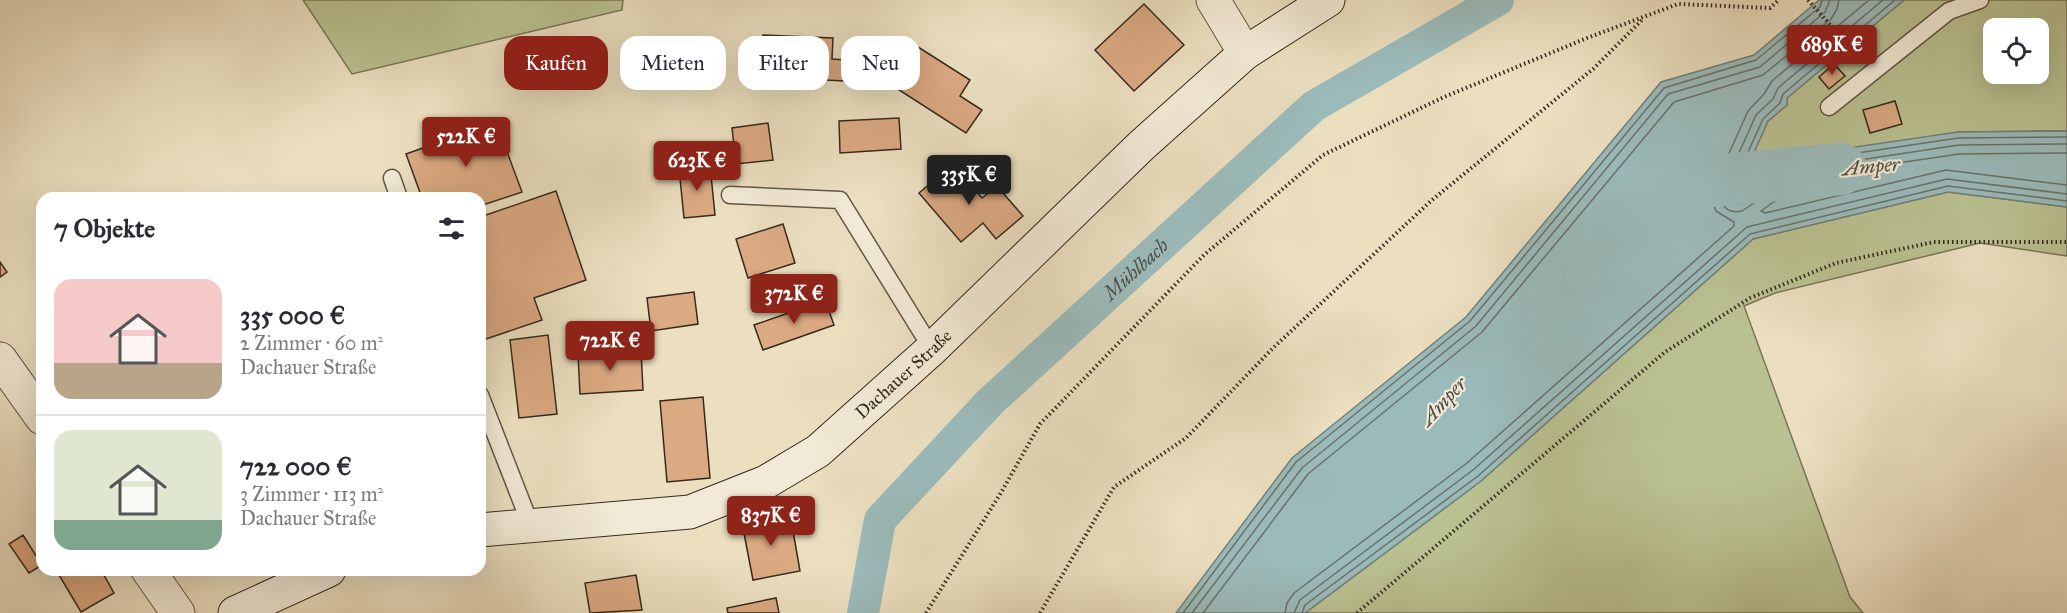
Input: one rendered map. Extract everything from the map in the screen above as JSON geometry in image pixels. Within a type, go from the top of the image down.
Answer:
[{"type":"main road","points":[[1213,0],[1245,54]]},
{"type":"main road","name":"Dachauer Straße","points":[[486,530],[690,512],[766,482],[818,451],[932,349],[1141,146],[1245,54],[1328,0]]},
{"type":"main road","points":[[0,359],[36,410]]},
{"type":"main road","points":[[152,576],[178,613]]},
{"type":"main road","points":[[235,613],[316,576]]},
{"type":"lane","points":[[1829,107],[1949,11],[1980,0]]},
{"type":"lane","points":[[392,178],[397,192]]},
{"type":"lane","points":[[730,195],[840,200],[932,349]]},
{"type":"lane","points":[[486,410],[531,526]]},
{"type":"path","points":[[926,613],[1002,491],[1040,424],[1204,255],[1323,155],[1444,97],[1678,4],[1770,8],[1779,0]]},
{"type":"path","points":[[1808,0],[1849,46]]},
{"type":"path","points":[[1040,613],[1114,487],[1186,438],[1274,347],[1432,200],[1593,69],[1646,16]]},
{"type":"path","points":[[1357,613],[1665,352],[1750,298],[1836,263],[1934,242],[2067,242]]},
{"type":"green space","points":[[303,0],[623,0],[622,10],[504,36],[504,38],[352,74]]},
{"type":"green space","points":[[1904,0],[2067,0],[2067,131],[1958,132],[1732,201],[1768,121],[1787,105],[1787,98]]},
{"type":"green space","points":[[1948,192],[2067,207],[2067,256],[1980,243],[1775,293],[1744,306],[1850,597],[1863,613],[1305,613],[1481,481],[1753,239]]},
{"type":"water","points":[[1819,0],[1904,0],[1787,98],[1787,105],[1768,121],[1733,200],[1801,155],[1958,132],[2067,131],[2067,207],[1948,192],[1753,239],[1481,481],[1305,613],[1176,613],[1292,458],[1466,317],[1661,82],[1754,55]]},
{"type":"building","points":[[1144,4],[1184,45],[1134,91],[1095,50]]},
{"type":"building","points":[[829,38],[833,38],[832,59],[841,60],[841,81],[829,80]]},
{"type":"building","points":[[920,48],[970,80],[960,96],[982,110],[966,133],[899,90],[920,90]]},
{"type":"building","points":[[1834,64],[1845,76],[1829,89],[1819,77]]},
{"type":"building","points":[[1895,101],[1902,124],[1870,133],[1863,110]]},
{"type":"building","points":[[899,118],[901,149],[840,153],[839,121]]},
{"type":"building","points":[[496,122],[522,192],[486,204],[486,192],[420,192],[406,154]]},
{"type":"building","points":[[768,123],[773,160],[736,164],[732,128]]},
{"type":"building","points":[[953,164],[982,198],[997,186],[1023,216],[996,239],[983,223],[961,242],[919,193]]},
{"type":"building","points":[[710,165],[715,215],[684,218],[679,169]]},
{"type":"building","points":[[556,191],[586,280],[534,298],[542,320],[486,339],[486,215]]},
{"type":"building","points":[[783,224],[795,263],[748,278],[736,239]]},
{"type":"building","points":[[0,262],[7,272],[0,277]]},
{"type":"building","points":[[694,292],[698,324],[651,331],[647,298]]},
{"type":"building","points":[[825,300],[834,325],[763,350],[754,325]]},
{"type":"building","points":[[548,335],[557,414],[519,418],[510,340]]},
{"type":"building","points":[[641,350],[643,390],[580,394],[578,354]]},
{"type":"building","points":[[703,397],[710,478],[667,482],[660,401]]},
{"type":"building","points":[[790,514],[800,571],[753,580],[742,523]]},
{"type":"building","points":[[23,535],[36,556],[36,569],[29,573],[9,544]]},
{"type":"building","points":[[636,575],[642,610],[590,613],[585,583]]},
{"type":"building","points":[[60,576],[104,576],[114,593],[81,612]]},
{"type":"building","points":[[776,598],[779,613],[728,613],[727,608]]},
{"type":"waterway","name":"Mühlbach","points":[[863,613],[880,520],[990,402],[1314,106],[1498,0]]},
{"type":"waterway","name":"Amper","points":[[1670,185],[1841,169]]}]
